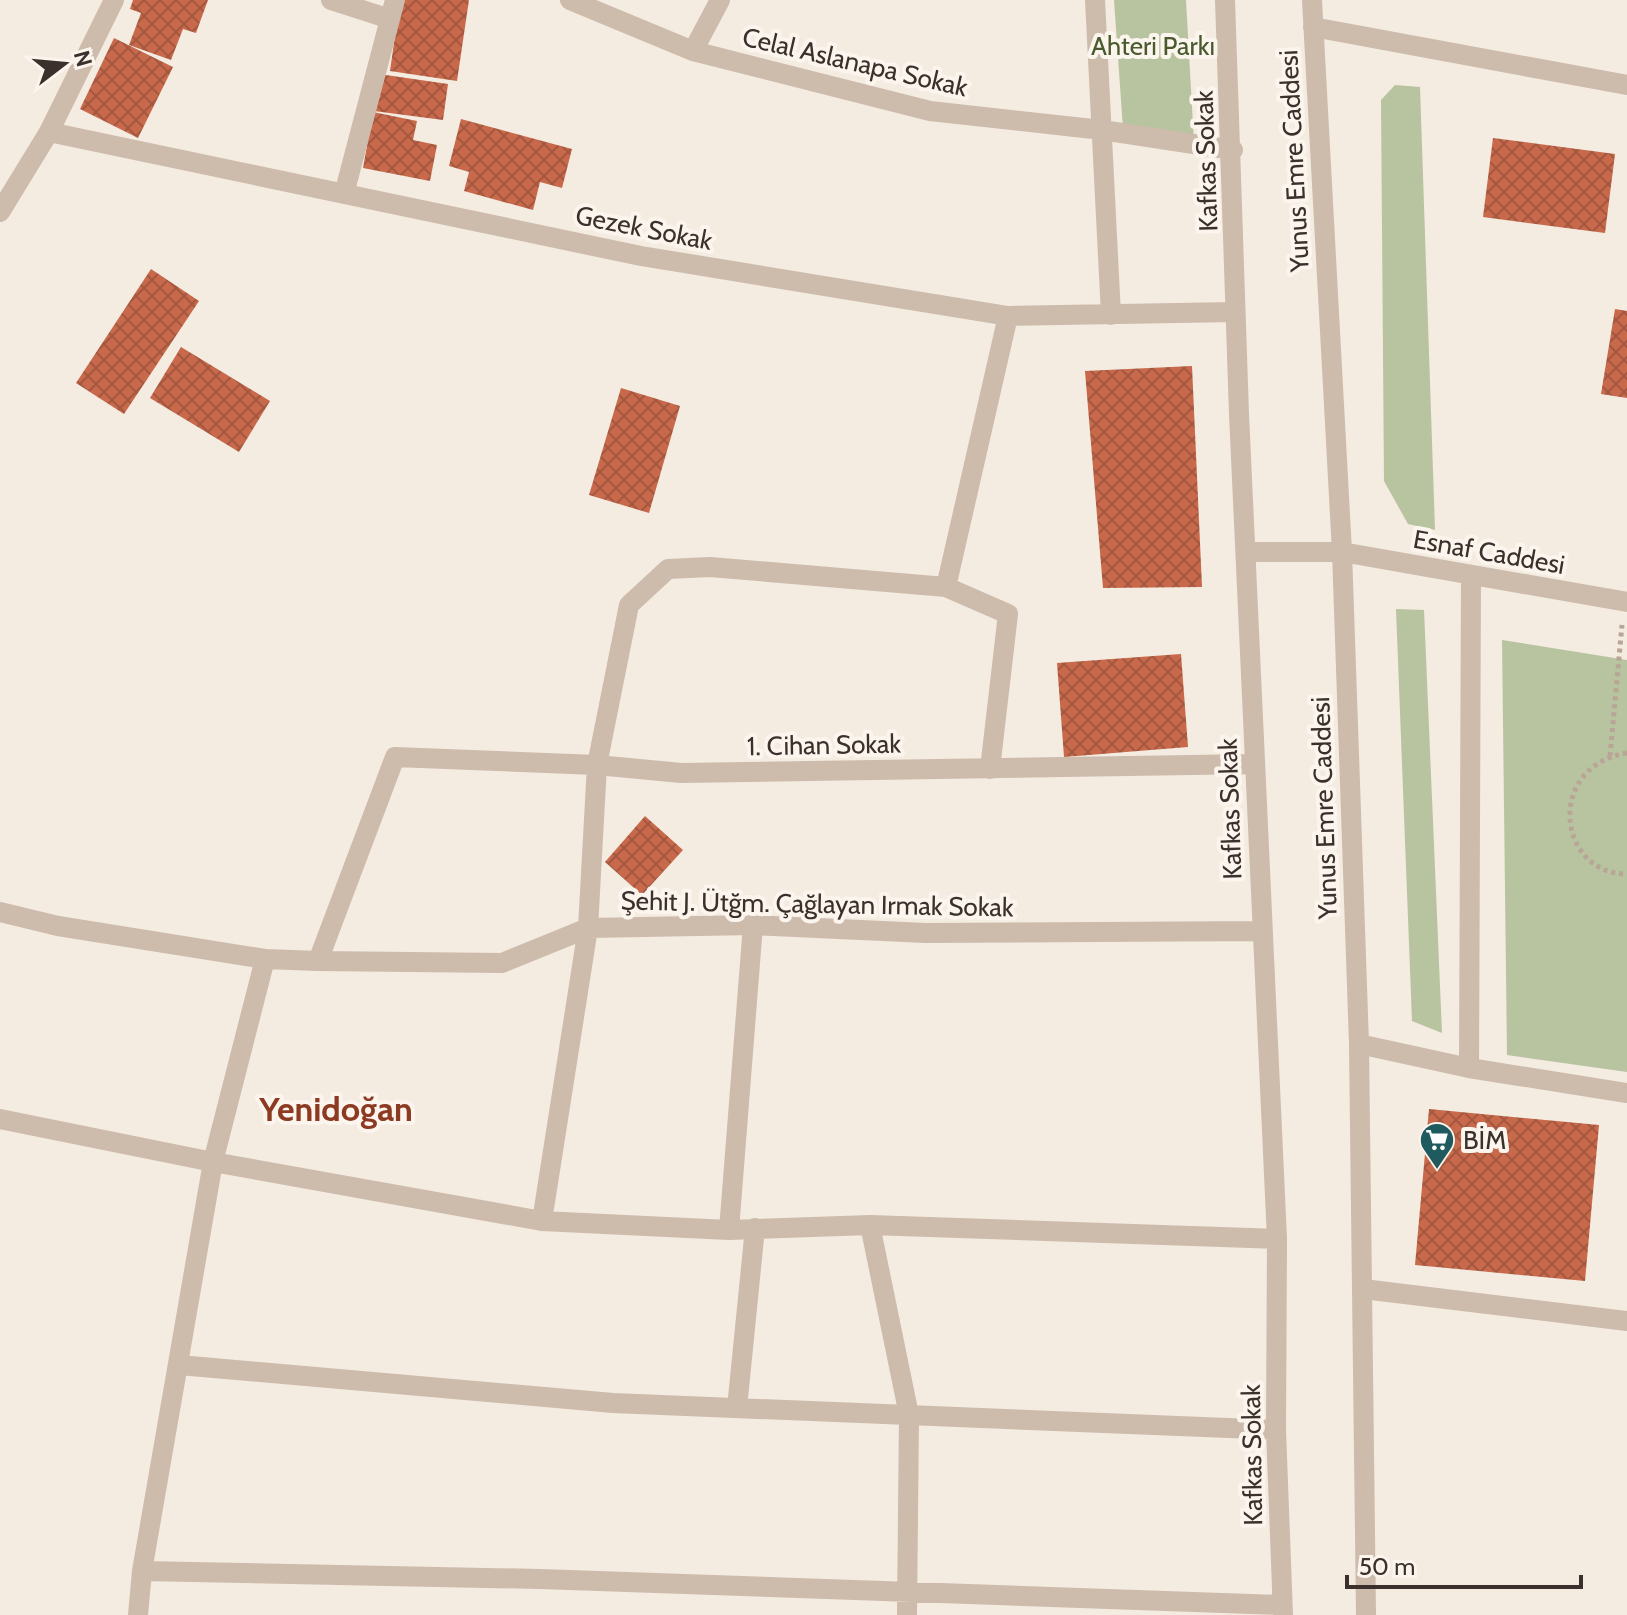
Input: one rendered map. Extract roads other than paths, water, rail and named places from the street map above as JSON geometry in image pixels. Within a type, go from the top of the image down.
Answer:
[{"type":"street","points":[[331,0],[392,10],[344,194]]},
{"type":"street","name":"Celal Aslanapa Sokak","points":[[570,0],[693,51],[930,111],[1102,130],[1233,150]]},
{"type":"street","points":[[693,51],[720,0]]},
{"type":"street","points":[[1095,0],[1111,315]]},
{"type":"street","name":"Kafkas Sokak","points":[[1225,0],[1233,150],[1235,312],[1277,1239],[1276,1430],[1282,1610]]},
{"type":"street","name":"Yunus Emre Caddesi","points":[[1312,0],[1342,552],[1359,1044],[1366,1615]]},
{"type":"street","points":[[0,212],[49,132],[108,2]]},
{"type":"street","points":[[1313,27],[1627,85]]},
{"type":"street","name":"Gezek Sokak","points":[[49,132],[641,256],[1008,316],[1235,312]]},
{"type":"street","points":[[946,587],[1008,316]]},
{"type":"street","name":"Esnaf Caddesi","points":[[1246,552],[1342,552],[1625,602]]},
{"type":"street","points":[[542,1221],[588,928],[597,765],[629,605],[668,569],[710,567],[946,587],[1008,614],[990,769]]},
{"type":"street","points":[[1469,1068],[1471,576]]},
{"type":"street","name":"1. Cihan Sokak","points":[[318,961],[395,757],[597,765],[681,773],[1255,764]]},
{"type":"street","name":"Şehit J. Ütğm. Çağlayan Irmak Sokak","points":[[0,912],[58,926],[265,959],[318,961],[502,963],[588,928],[753,925],[926,933],[1261,931]]},
{"type":"street","points":[[729,1230],[753,925]]},
{"type":"street","points":[[138,1615],[142,1571],[213,1162],[265,959]]},
{"type":"street","points":[[1359,1044],[1469,1068],[1627,1093]]},
{"type":"street","points":[[0,1119],[213,1162],[542,1221],[729,1230],[870,1225],[1277,1239]]},
{"type":"street","points":[[870,1225],[909,1415],[907,1615]]},
{"type":"street","points":[[737,1408],[755,1228]]},
{"type":"street","points":[[1363,1289],[1627,1321]]},
{"type":"street","points":[[179,1365],[613,1403],[1276,1430]]},
{"type":"street","points":[[142,1571],[906,1592],[1282,1610]]},
{"type":"place","name":"BİM","points":[[1437,1171]]},
{"type":"district","name":"Yenidoğan","points":[[336,1109]]},
{"type":"park label","name":"Ahteri Parkı","points":[[1153,46]]}]
